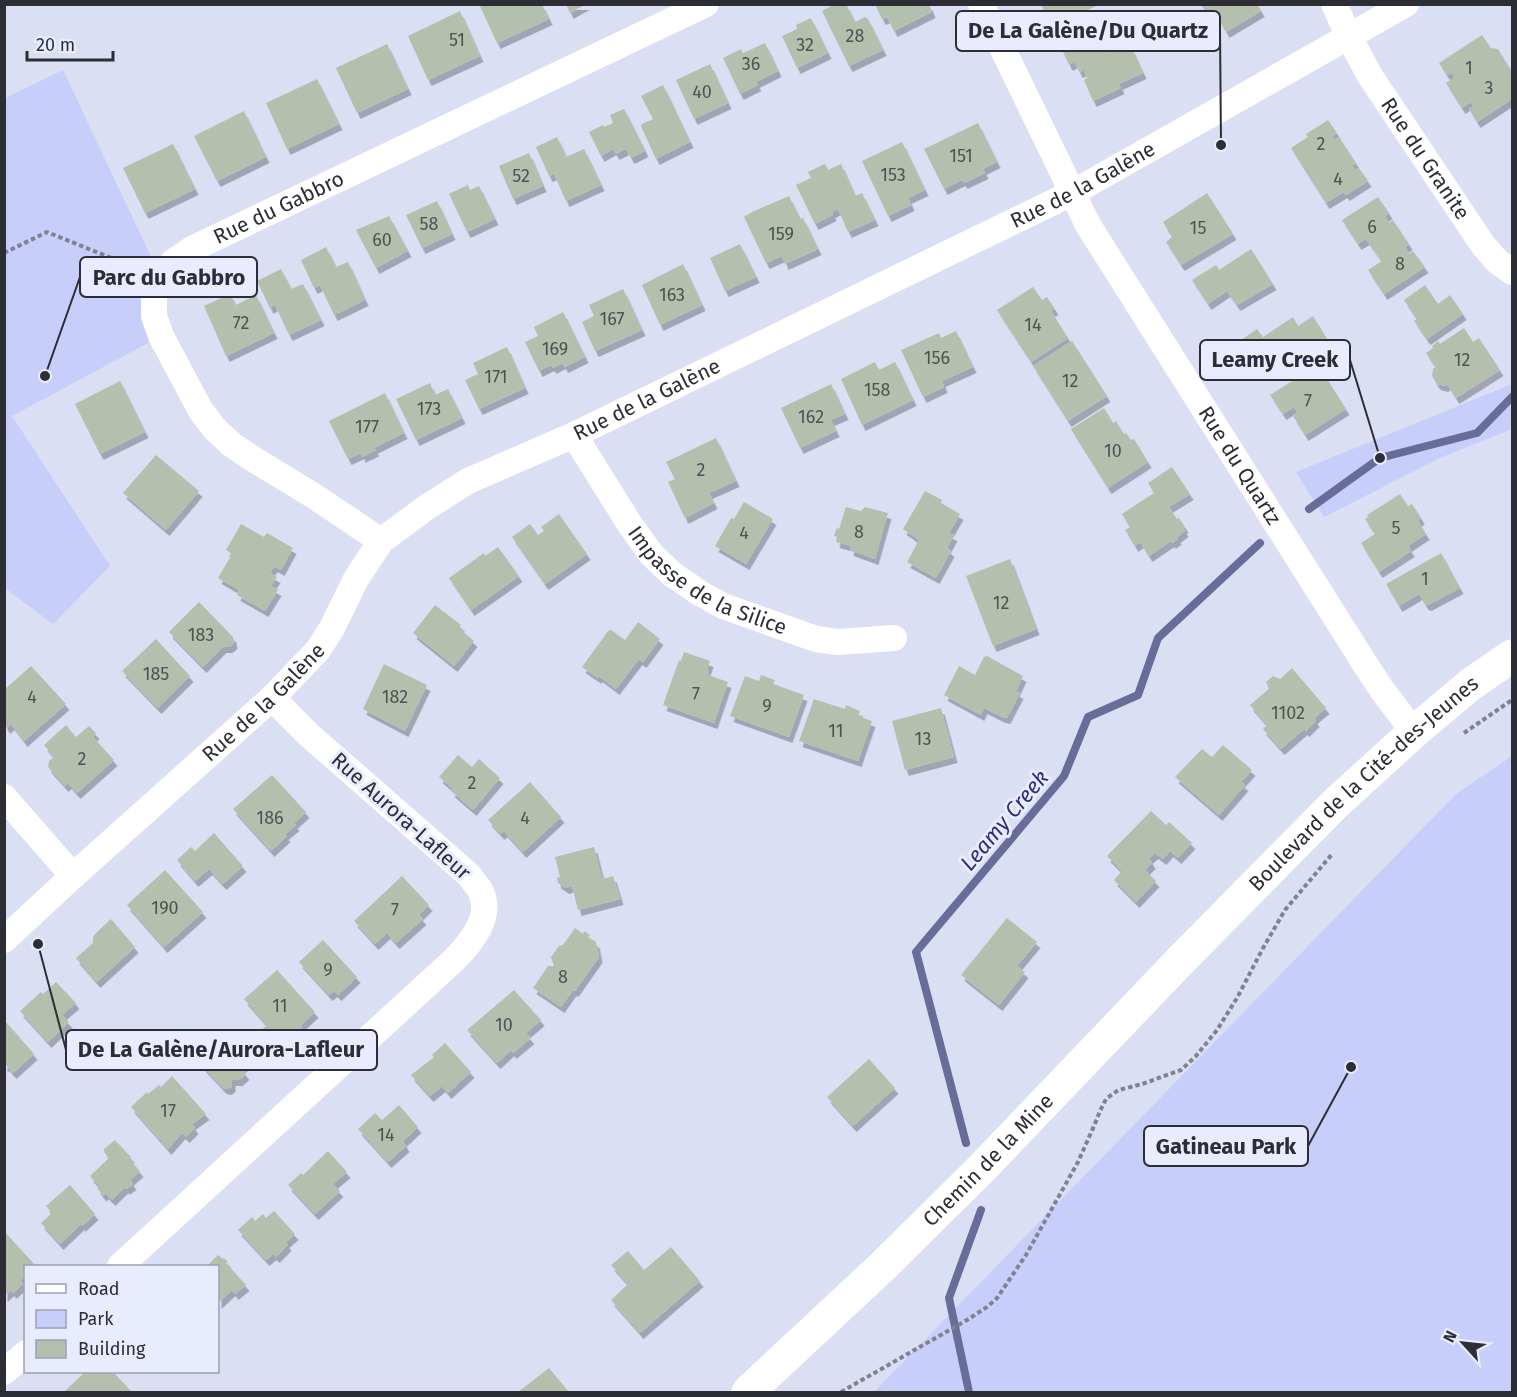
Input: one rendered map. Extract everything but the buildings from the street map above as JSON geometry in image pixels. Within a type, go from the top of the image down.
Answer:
[{"type":"street","name":"Rue du Gabbro","points":[[381,542],[349,518],[250,457],[214,428],[201,411],[161,336],[154,316],[154,295],[161,278],[173,262],[192,249],[706,4]]},
{"type":"street","points":[[981,4],[1072,193]]},
{"type":"street","name":"Rue du Granite","points":[[1334,4],[1370,76],[1483,245],[1497,261],[1512,272]]},
{"type":"street","name":"Rue de la Galène","points":[[4,940],[272,698],[318,650],[332,628],[356,579],[381,542],[427,507],[468,481],[573,435],[1072,193],[1406,4]]},
{"type":"street","name":"Rue du Quartz","points":[[1072,193],[1088,225],[1359,654],[1382,690],[1414,732]]},
{"type":"street","name":"Impasse de la Silice","points":[[573,435],[651,554],[672,574],[698,592],[723,606],[816,639],[838,642],[894,638]]},
{"type":"street","name":"Boulevard de la Cité-des-Jeunes","points":[[1220,920],[1336,803],[1414,732],[1471,684],[1512,656]]},
{"type":"street","name":"Rue Aurora-Lafleur","points":[[121,1265],[454,960],[469,945],[480,927],[485,908],[481,891],[469,875],[309,735],[272,698]]},
{"type":"street","points":[[4,797],[73,876]]},
{"type":"street","name":"Chemin de la Mine","points":[[748,1392],[883,1266],[982,1168],[1220,920]]},
{"type":"street","points":[[4,1372],[24,1355]]},
{"type":"path","points":[[4,253],[47,232],[161,278]]},
{"type":"path","points":[[1456,738],[1512,700]]},
{"type":"path","points":[[841,1392],[967,1320],[997,1298],[1026,1256],[1078,1162],[1106,1100],[1119,1090],[1181,1070],[1196,1056],[1217,1030],[1237,998],[1286,910],[1338,847]]},
{"type":"green space","points":[[63,70],[161,278],[161,336],[12,416],[110,566],[53,624],[5,588],[5,98]]},
{"type":"green space","points":[[1512,384],[1512,429],[1440,458],[1324,517],[1296,472]]},
{"type":"green space","points":[[1512,756],[1512,1392],[874,1392],[1456,794]]},
{"type":"waterway","name":"Leamy Creek","points":[[1309,509],[1380,458],[1477,433],[1512,397]]},
{"type":"waterway","name":"Leamy Creek","points":[[966,1143],[916,952],[1064,776],[1088,717],[1138,695],[1158,638],[1260,543]]},
{"type":"waterway","name":"Leamy Creek","points":[[969,1392],[949,1298],[981,1210]]},
{"type":"place","name":"De La Galène/Du Quartz","points":[[1221,145]]},
{"type":"place","name":"Parc du Gabbro","points":[[45,376]]},
{"type":"place","name":"Leamy Creek","points":[[1380,458]]},
{"type":"place","name":"De La Galène/Aurora-Lafleur","points":[[38,944]]},
{"type":"place","name":"Gatineau Park","points":[[1351,1067]]}]
